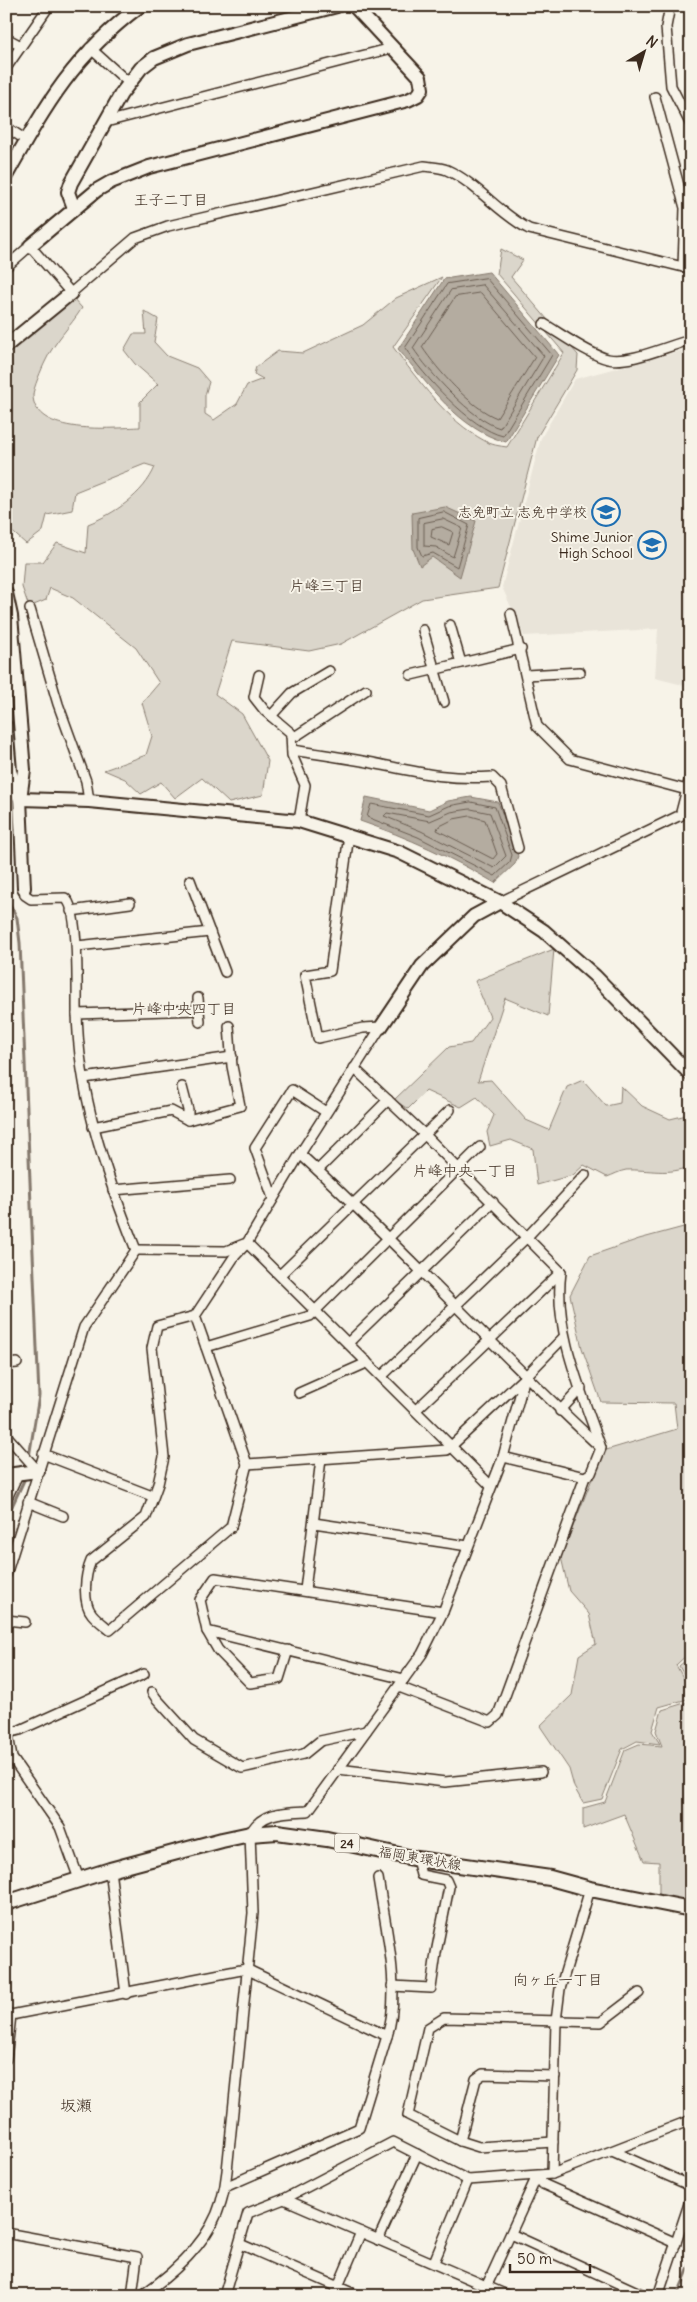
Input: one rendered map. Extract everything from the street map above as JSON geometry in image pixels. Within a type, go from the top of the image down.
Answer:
[{"type":"main road","name":"福岡東環状線","points":[[6,1902],[110,1870],[250,1834],[277,1832],[327,1839],[417,1859],[531,1875],[691,1909]]},
{"type":"street","points":[[6,176],[49,100],[90,48],[112,27],[140,6]]},
{"type":"street","points":[[74,208],[68,192],[71,183],[128,82],[154,58],[171,50],[337,6]]},
{"type":"street","points":[[6,267],[74,208],[111,182],[149,167],[408,100],[418,95],[422,90],[422,83],[413,68],[354,6]]},
{"type":"street","points":[[670,6],[666,27],[671,86],[691,125]]},
{"type":"street","points":[[6,68],[48,7]]},
{"type":"street","points":[[6,38],[21,46]]},
{"type":"street","points":[[90,48],[128,82]]},
{"type":"street","points":[[106,122],[392,48]]},
{"type":"street","points":[[6,346],[135,238],[168,226],[424,166],[445,169],[463,180],[508,217],[529,230],[687,268],[685,208],[655,97]]},
{"type":"street","points":[[6,127],[26,140]]},
{"type":"street","points":[[30,246],[71,292]]},
{"type":"street","points":[[544,324],[574,343],[608,359],[626,359],[691,340]]},
{"type":"street","points":[[6,593],[12,616],[24,770],[20,799],[25,895],[31,899],[65,898],[68,900],[77,946],[77,1014],[84,1078],[93,1127],[113,1190],[136,1250]]},
{"type":"street","points":[[30,610],[58,704],[86,781],[90,801]]},
{"type":"street","points":[[511,614],[537,726],[570,759],[687,790]]},
{"type":"street","points":[[450,625],[461,663]]},
{"type":"street","points":[[424,630],[444,702]]},
{"type":"street","points":[[411,675],[520,649]]},
{"type":"street","points":[[271,716],[292,693],[329,671]]},
{"type":"street","points":[[526,675],[580,672]]},
{"type":"street","points":[[259,675],[253,692],[254,697],[271,716],[291,733],[292,750],[305,785],[299,821]]},
{"type":"street","points":[[291,736],[296,736],[366,690]]},
{"type":"street","points":[[6,727],[10,771],[20,799]]},
{"type":"street","points":[[292,750],[373,763],[422,775],[464,779],[492,777],[501,786],[518,848]]},
{"type":"street","points":[[680,816],[691,774]]},
{"type":"street","points":[[20,799],[90,801],[299,821],[400,852],[500,902],[544,931],[595,976],[691,1075]]},
{"type":"street","points":[[195,1316],[247,1464],[231,1528],[110,1630],[92,1614],[87,1605],[87,1570],[91,1561],[146,1517],[152,1496],[158,1484],[164,1457],[152,1348],[158,1326],[195,1316],[234,1257],[247,1243],[326,1112],[422,966],[474,916],[691,810]]},
{"type":"street","points":[[349,835],[330,970],[305,976],[318,1038],[363,1028],[381,1027]]},
{"type":"street","points":[[190,880],[225,972]]},
{"type":"street","points":[[71,911],[130,903]]},
{"type":"street","points":[[77,946],[210,932]]},
{"type":"street","points":[[198,998],[200,1022]]},
{"type":"street","points":[[77,1014],[199,1010]]},
{"type":"street","points":[[93,1127],[171,1111],[188,1120],[240,1106],[229,1026]]},
{"type":"street","points":[[84,1078],[232,1057]]},
{"type":"street","points":[[354,1068],[493,1202],[561,1272]]},
{"type":"street","points":[[182,1086],[188,1110],[188,1120]]},
{"type":"street","points":[[273,1198],[255,1148],[292,1090],[326,1112]]},
{"type":"street","points":[[318,1170],[388,1100]]},
{"type":"street","points":[[280,1275],[450,1110]]},
{"type":"street","points":[[206,1347],[310,1316],[480,1147]]},
{"type":"street","points":[[300,1154],[354,1205],[488,1341],[601,1448]]},
{"type":"street","points":[[382,1376],[526,1237],[585,1175]]},
{"type":"street","points":[[113,1190],[230,1180]]},
{"type":"street","points":[[348,1343],[493,1202]]},
{"type":"street","points":[[136,1250],[226,1251],[247,1243]]},
{"type":"street","points":[[247,1243],[490,1486]]},
{"type":"street","points":[[6,1575],[84,1328],[136,1250]]},
{"type":"street","points":[[399,1687],[490,1722],[498,1715],[585,1477],[591,1473],[601,1448],[564,1337],[559,1286],[561,1272]]},
{"type":"street","points":[[416,1410],[561,1272]]},
{"type":"street","points":[[247,1464],[447,1450],[525,1377],[564,1337]]},
{"type":"street","points":[[299,1393],[362,1365],[366,1361]]},
{"type":"street","points":[[6,1364],[17,1363]]},
{"type":"street","points":[[141,2296],[182,2264],[211,2226],[221,2202],[225,2186],[253,1913],[250,1834],[255,1824],[266,1817],[282,1813],[308,1811],[422,1654],[443,1612],[502,1457],[525,1377]]},
{"type":"street","points":[[560,1411],[581,1388]]},
{"type":"street","points":[[6,1435],[38,1470]]},
{"type":"street","points":[[43,1454],[152,1496]]},
{"type":"street","points":[[502,1457],[585,1477]]},
{"type":"street","points":[[304,1590],[321,1459]]},
{"type":"street","points":[[6,1500],[12,1474],[38,1470]]},
{"type":"street","points":[[28,1502],[63,1516]]},
{"type":"street","points":[[314,1523],[468,1546]]},
{"type":"street","points":[[288,1650],[279,1679],[250,1683],[218,1650],[207,1631],[200,1600],[215,1578],[443,1612]]},
{"type":"street","points":[[6,1620],[25,1622]]},
{"type":"street","points":[[207,1631],[404,1678]]},
{"type":"street","points":[[8,1733],[20,1730],[144,1674]]},
{"type":"street","points":[[152,1692],[194,1740],[242,1768],[304,1754],[320,1740],[366,1731]]},
{"type":"street","points":[[6,1723],[12,1758],[60,1827],[79,1879]]},
{"type":"street","points":[[338,1769],[445,1782],[541,1772]]},
{"type":"street","points":[[392,1986],[431,1988],[449,1887],[446,1880],[421,1875],[417,1859]]},
{"type":"street","points":[[110,1870],[126,1994]]},
{"type":"street","points":[[225,2186],[359,2128],[391,2024],[392,1986],[378,1878]]},
{"type":"street","points":[[552,2174],[556,2021],[560,1989],[590,1889]]},
{"type":"street","points":[[6,2059],[11,2015],[246,1969],[387,2036]]},
{"type":"street","points":[[552,2142],[479,2148],[460,2141],[408,2115],[428,2028],[444,2018],[602,2022],[639,1993]]},
{"type":"street","points":[[460,2141],[476,2079],[483,2074],[554,2076]]},
{"type":"street","points":[[224,2296],[248,2213],[284,2199],[393,2142],[468,2180],[537,2176],[552,2174],[691,2120]]},
{"type":"street","points":[[612,2151],[691,2186]]},
{"type":"street","points":[[378,2240],[417,2154]]},
{"type":"street","points":[[482,2296],[537,2176]]},
{"type":"street","points":[[537,2176],[543,2184],[676,2243]]},
{"type":"street","points":[[434,2262],[468,2180]]},
{"type":"street","points":[[658,2296],[691,2198]]},
{"type":"street","points":[[284,2199],[434,2262],[509,2296]]},
{"type":"street","points":[[334,2296],[361,2232]]},
{"type":"street","points":[[6,2233],[137,2257],[132,2296]]},
{"type":"street","points":[[511,2234],[646,2296]]},
{"type":"street","points":[[240,2244],[359,2296]]},
{"type":"shaded area","points":[[501,249],[523,260],[511,277],[578,355],[577,370],[537,437],[498,588],[422,599],[341,644],[309,651],[232,641],[215,694],[242,714],[268,761],[263,795],[229,803],[202,778],[175,798],[161,782],[141,794],[125,779],[104,770],[146,755],[152,736],[142,703],[159,683],[136,648],[73,598],[50,588],[46,600],[29,607],[22,587],[24,562],[43,562],[57,543],[86,553],[88,524],[108,515],[127,502],[144,486],[155,467],[145,464],[75,492],[72,510],[47,515],[43,531],[26,544],[6,526],[6,337],[40,312],[72,297],[82,308],[53,348],[38,378],[33,392],[36,408],[46,417],[76,427],[140,427],[140,402],[158,384],[135,364],[124,350],[133,334],[146,334],[144,311],[158,319],[154,342],[167,356],[197,368],[209,382],[205,395],[205,414],[214,420],[237,404],[247,385],[263,379],[254,374],[256,367],[278,351],[303,353],[363,325],[396,298],[442,277],[393,347],[434,399],[458,422],[487,442],[507,447],[564,353],[497,274]]},
{"type":"shaded area","name":"志免町立 志免中学校","points":[[691,348],[691,687],[655,678],[658,629],[524,636],[502,587],[541,438],[575,379]]},
{"type":"shaded area","points":[[554,949],[548,1016],[505,998],[478,1081],[491,1080],[526,1120],[549,1130],[567,1087],[583,1080],[606,1106],[620,1103],[621,1086],[642,1106],[670,1119],[691,1114],[691,1166],[675,1171],[626,1170],[607,1177],[584,1165],[573,1175],[537,1185],[533,1149],[511,1140],[490,1146],[487,1132],[494,1115],[477,1097],[461,1107],[426,1091],[408,1109],[394,1100],[449,1047],[471,1043],[490,1017],[475,981]]},
{"type":"shaded area","points":[[691,1225],[691,1651],[676,1665],[691,1692],[691,1698],[659,1707],[652,1731],[660,1744],[637,1741],[622,1749],[602,1799],[583,1803],[574,1787],[569,1769],[540,1726],[572,1695],[579,1655],[596,1644],[589,1614],[569,1591],[561,1557],[603,1451],[677,1429],[674,1403],[601,1402],[582,1348],[570,1295],[590,1256],[639,1239]]},
{"type":"shaded area","points":[[691,1656],[691,1687],[679,1666]]},
{"type":"shaded area","points":[[691,1701],[691,1904],[659,1900],[659,1862],[644,1861],[624,1814],[583,1829],[583,1808],[605,1802],[625,1750],[639,1744],[662,1746],[656,1731],[662,1710]]},
{"type":"water","points":[[489,272],[559,355],[506,442],[489,436],[459,417],[433,391],[398,349],[444,279]]},
{"type":"water","points":[[445,507],[476,521],[460,577],[432,557],[420,566],[413,549],[412,513]]},
{"type":"water","points":[[366,797],[429,810],[448,801],[471,797],[498,802],[518,856],[515,864],[495,883],[429,849],[360,821]]},
{"type":"waterway","points":[[6,897],[17,918],[20,943],[39,1396],[29,1457]]},
{"type":"waterway","points":[[6,1519],[26,1476]]},
{"type":"waterway","points":[[677,2296],[691,2263]]},
{"type":"place","name":"志免町立 志免中学校","points":[[606,512]]},
{"type":"place","name":"Shime Junior High School","points":[[652,545]]},
{"type":"district","name":"王子二丁目","points":[[171,199]]},
{"type":"district","name":"片峰三丁目","points":[[327,585]]},
{"type":"district","name":"片峰中央四丁目","points":[[184,1008]]},
{"type":"district","name":"片峰中央一丁目","points":[[465,1170]]},
{"type":"district","name":"向ヶ丘一丁目","points":[[558,1979]]},
{"type":"district","name":"坂瀬","points":[[76,2105]]}]
